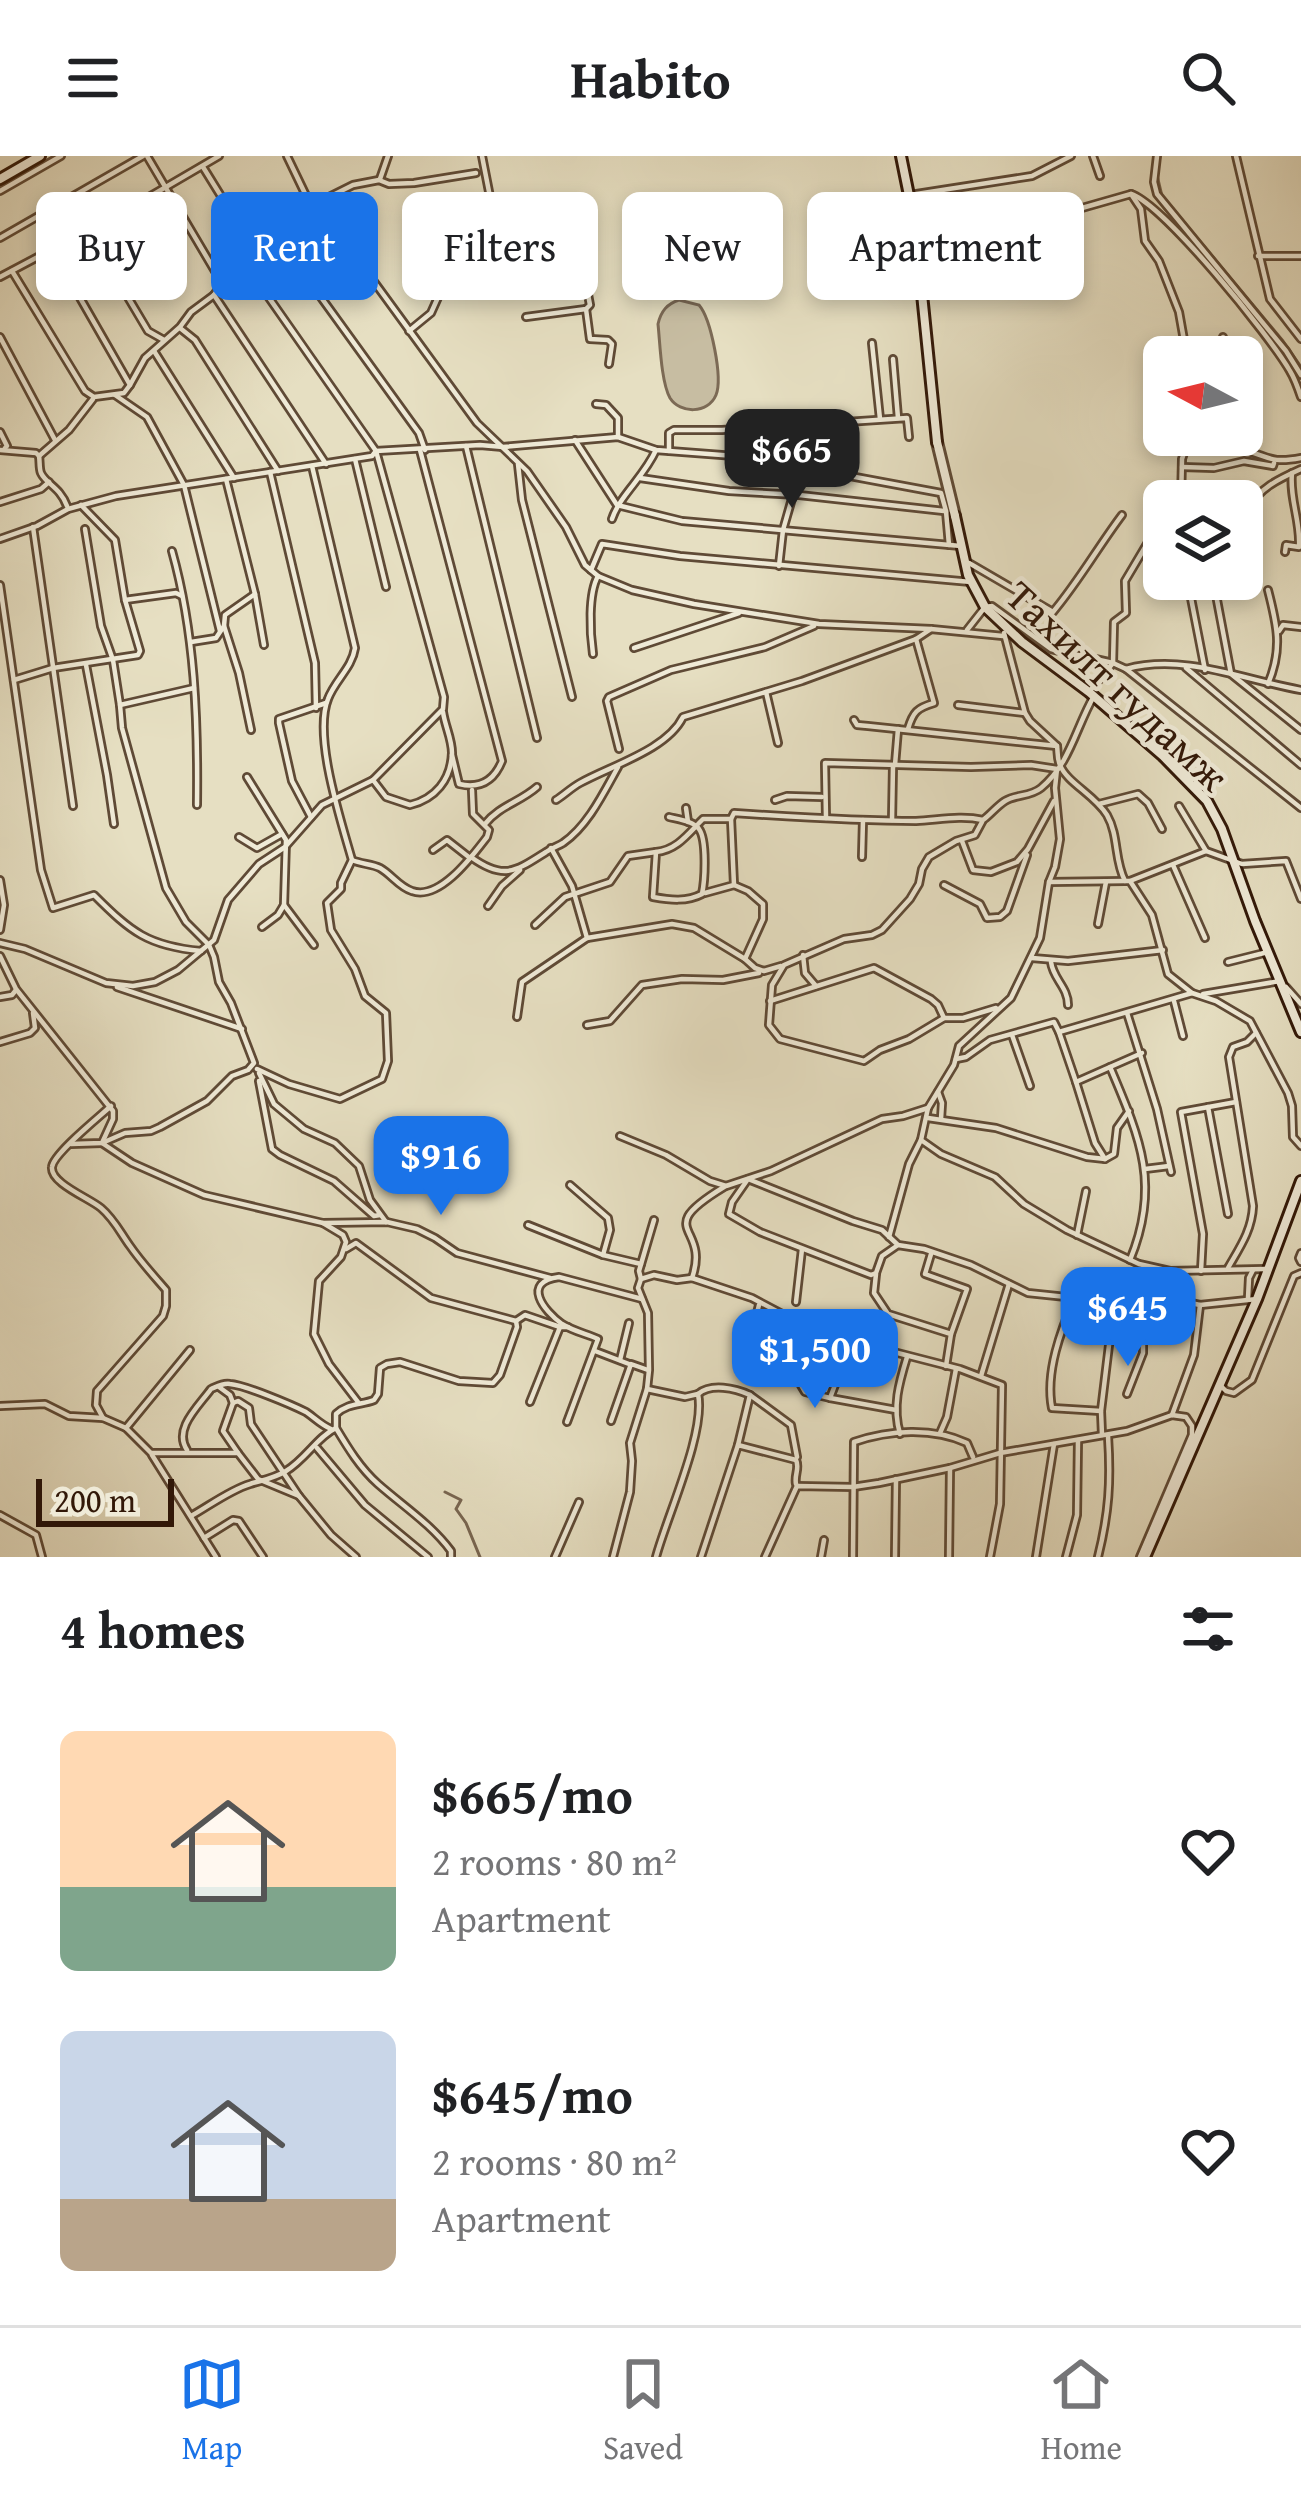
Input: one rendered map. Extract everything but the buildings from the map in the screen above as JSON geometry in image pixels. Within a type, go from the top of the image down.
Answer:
[{"type":"main road","points":[[0,179],[40,156]]},
{"type":"main road","name":"Тахилт гудамж","points":[[901,156],[909,192]]},
{"type":"main road","name":"Тахилт гудамж","points":[[923,300],[937,442],[950,514],[971,582],[1004,632],[1091,694],[1207,800],[1301,1033]]},
{"type":"main road","points":[[1143,1557],[1221,1385],[1301,1183]]},
{"type":"street","points":[[0,191],[61,156]]},
{"type":"street","points":[[0,238],[145,156],[211,266]]},
{"type":"street","points":[[159,192],[219,156]]},
{"type":"street","points":[[379,180],[388,156]]},
{"type":"street","points":[[482,156],[489,192]]},
{"type":"street","points":[[929,192],[1032,176],[1071,156]]},
{"type":"street","points":[[1093,156],[1100,176]]},
{"type":"street","points":[[1157,156],[1157,194],[1301,375]]},
{"type":"street","points":[[1236,156],[1270,299],[1301,338]]},
{"type":"street","points":[[289,157],[305,192]]},
{"type":"street","points":[[202,167],[218,192]]},
{"type":"street","points":[[334,192],[379,180],[414,183],[476,173]]},
{"type":"street","points":[[1131,194],[1141,209],[1145,241],[1160,261],[1179,312],[1183,336]]},
{"type":"street","points":[[1084,207],[1131,194],[1142,197],[1226,287],[1293,374],[1301,397]]},
{"type":"street","points":[[1258,256],[1301,256]]},
{"type":"street","points":[[0,277],[36,258]]},
{"type":"street","points":[[409,332],[431,313],[444,284],[453,278],[490,283],[583,268],[590,305],[586,309],[526,317]]},
{"type":"street","points":[[12,271],[85,391],[94,397],[124,393],[145,358],[211,297]]},
{"type":"street","points":[[378,290],[477,423],[527,471],[566,527],[585,566],[598,576],[632,590],[819,624],[1004,632],[1025,713],[1057,746],[1060,839],[1055,867],[1048,882],[1040,938],[1011,998],[958,1046],[928,1108],[889,1238]]},
{"type":"street","points":[[81,300],[130,385]]},
{"type":"street","points":[[130,300],[148,331],[164,340]]},
{"type":"street","points":[[217,300],[326,464]]},
{"type":"street","points":[[271,300],[376,451],[444,697],[442,709],[459,784],[472,787],[496,774],[502,761],[419,433],[324,300]]},
{"type":"street","points":[[586,309],[590,340],[612,344],[609,364]]},
{"type":"street","points":[[180,327],[195,340],[274,472],[315,663],[316,708]]},
{"type":"street","points":[[0,337],[55,440]]},
{"type":"street","points":[[872,343],[880,419]]},
{"type":"street","points":[[154,351],[234,478]]},
{"type":"street","points":[[893,359],[898,418]]},
{"type":"street","points":[[116,395],[147,418],[184,485],[251,730]]},
{"type":"street","points":[[68,508],[56,485],[40,472],[39,456],[69,430],[94,397]]},
{"type":"street","points":[[596,404],[606,405],[618,418],[618,437]]},
{"type":"street","points":[[669,451],[669,434],[674,430],[908,418],[909,437]]},
{"type":"street","points":[[817,423],[817,437],[827,439]]},
{"type":"street","points":[[0,432],[7,446],[2,450]]},
{"type":"street","points":[[376,451],[618,437],[656,450],[748,458],[941,493],[950,514],[949,545]]},
{"type":"street","points":[[575,440],[617,506],[682,521],[961,546]]},
{"type":"street","points":[[466,446],[537,738]]},
{"type":"street","points":[[2,450],[39,456]]},
{"type":"street","points":[[613,519],[656,450]]},
{"type":"street","points":[[0,539],[68,508],[116,496],[355,459],[376,451]]},
{"type":"street","points":[[1182,480],[1185,456]]},
{"type":"street","points":[[1261,456],[1301,458]]},
{"type":"street","points":[[355,459],[386,587]]},
{"type":"street","points":[[1182,467],[1214,468],[1244,460],[1273,466],[1274,460]]},
{"type":"street","points":[[518,464],[522,500],[572,698]]},
{"type":"street","points":[[255,1066],[289,1084],[340,1100],[382,1079],[388,1061],[386,1013],[364,996],[355,969],[331,930],[327,908],[341,889],[352,860],[326,753],[326,703],[355,648],[312,466]]},
{"type":"street","points":[[779,566],[783,530],[801,467]]},
{"type":"street","points":[[1263,491],[1277,479],[1301,470]]},
{"type":"street","points":[[1286,552],[1286,544],[1299,547],[1300,537],[1292,473]]},
{"type":"street","points":[[640,478],[950,514]]},
{"type":"street","points":[[226,479],[264,645]]},
{"type":"street","points":[[0,502],[49,482]]},
{"type":"street","points":[[14,680],[140,651],[115,540],[81,505]]},
{"type":"street","points":[[966,562],[1053,612],[1122,515]]},
{"type":"street","points":[[33,527],[73,806]]},
{"type":"street","points":[[86,529],[122,728],[166,888],[186,922],[208,945],[219,982],[274,1104],[304,1130],[335,1143],[359,1166],[364,1186],[387,1222]]},
{"type":"street","points":[[591,570],[602,544],[650,553],[971,582]]},
{"type":"street","points":[[587,1025],[610,1022],[642,985],[723,980],[764,971],[844,939],[882,930],[910,898],[929,857],[980,831],[983,820],[1006,800],[1038,790],[1058,768],[1081,729],[1091,694],[1113,663],[1114,622],[1126,613],[1125,580],[1143,550]]},
{"type":"street","points":[[172,551],[191,642],[197,805]]},
{"type":"street","points":[[593,653],[592,586],[598,576]]},
{"type":"street","points":[[1115,584],[1125,580]]},
{"type":"street","points":[[0,585],[41,870],[53,908],[94,895],[127,928],[161,946],[201,951]]},
{"type":"street","points":[[1268,590],[1279,632],[1276,666],[1268,683]]},
{"type":"street","points":[[191,642],[216,638],[225,615],[255,594]]},
{"type":"street","points":[[125,600],[182,596]]},
{"type":"street","points":[[1192,600],[1205,670]]},
{"type":"street","points":[[1218,600],[1231,674],[1301,730]]},
{"type":"street","points":[[963,632],[985,607],[993,607],[1052,649],[1126,669],[1301,808]]},
{"type":"street","points":[[634,649],[744,612]]},
{"type":"street","points":[[619,749],[609,697],[671,670],[765,647],[819,624]]},
{"type":"street","points":[[1279,632],[1283,625],[1301,627]]},
{"type":"street","points":[[556,800],[658,742],[683,717],[916,639],[931,629]]},
{"type":"street","points":[[908,729],[917,708],[934,703],[916,639]]},
{"type":"street","points":[[1126,669],[1148,663],[1182,664],[1301,690]]},
{"type":"street","points":[[1182,664],[1301,765]]},
{"type":"street","points":[[86,665],[114,824]]},
{"type":"street","points":[[120,705],[194,688]]},
{"type":"street","points":[[766,692],[778,743]]},
{"type":"street","points":[[311,817],[292,781],[279,719],[326,703]]},
{"type":"street","points":[[958,705],[1025,713]]},
{"type":"street","points":[[106,983],[133,986],[155,982],[178,970],[214,940],[228,900],[259,864],[285,847],[322,805],[373,780],[442,709]]},
{"type":"street","points":[[854,720],[857,725],[1057,746]]},
{"type":"street","points":[[892,820],[898,729]]},
{"type":"street","points":[[373,780],[386,797],[416,805],[441,788],[452,755]]},
{"type":"street","points":[[826,818],[826,763],[1058,768],[1099,804],[1115,834],[1120,872],[1152,915],[1168,974],[1195,994],[1250,1021],[1288,1093],[1293,1137],[1301,1146]]},
{"type":"street","points":[[488,906],[502,886],[577,830],[618,767]]},
{"type":"street","points":[[247,776],[286,840],[284,905],[262,927]]},
{"type":"street","points":[[352,860],[380,868],[410,891],[423,893],[459,872],[489,830],[473,814],[472,787]]},
{"type":"street","points":[[484,824],[499,809],[537,787]]},
{"type":"street","points":[[1099,804],[1138,794],[1162,829]]},
{"type":"street","points":[[962,839],[973,871],[991,872],[1017,862],[1056,795]]},
{"type":"street","points":[[775,800],[825,797]]},
{"type":"street","points":[[1179,806],[1206,851],[1235,863],[1286,861],[1301,899]]},
{"type":"street","points":[[686,808],[688,822]]},
{"type":"street","points":[[734,885],[734,813],[983,820]]},
{"type":"street","points":[[669,817],[700,830],[702,894]]},
{"type":"street","points":[[536,925],[565,897],[610,882],[628,856],[670,850],[703,819],[731,819]]},
{"type":"street","points":[[862,857],[863,819]]},
{"type":"street","points":[[239,837],[257,848],[282,834]]},
{"type":"street","points":[[433,850],[447,840],[488,870],[525,867]]},
{"type":"street","points":[[944,885],[980,904],[987,918],[1000,917],[1007,911],[1031,844]]},
{"type":"street","points":[[551,848],[574,894],[587,938]]},
{"type":"street","points":[[1048,882],[1128,881],[1206,851]]},
{"type":"street","points":[[656,852],[653,897],[694,898],[734,885],[763,904],[763,919],[745,958]]},
{"type":"street","points":[[1172,865],[1205,938]]},
{"type":"street","points":[[0,880],[4,905],[0,930]]},
{"type":"street","points":[[1098,924],[1106,880]]},
{"type":"street","points":[[284,905],[314,945]]},
{"type":"street","points":[[517,1017],[522,982],[587,938],[672,924],[694,928],[764,971]]},
{"type":"street","points":[[0,943],[242,1029]]},
{"type":"street","points":[[1032,958],[1089,959],[1163,950]]},
{"type":"street","points":[[1228,962],[1268,952]]},
{"type":"street","points":[[802,955],[806,974],[817,986]]},
{"type":"street","points":[[0,956],[16,989],[111,1106],[113,1119],[102,1143]]},
{"type":"street","points":[[1050,959],[1069,1005]]},
{"type":"street","points":[[784,965],[772,985],[770,1029],[779,1039],[860,1061],[944,1018],[973,1016],[1011,998]]},
{"type":"street","points":[[770,1001],[867,968],[881,970],[931,999],[944,1018]]},
{"type":"street","points":[[1284,985],[1301,1004]]},
{"type":"street","points":[[1059,1032],[1195,994],[1301,986]]},
{"type":"street","points":[[0,997],[16,989]]},
{"type":"street","points":[[1174,999],[1183,1036]]},
{"type":"street","points":[[0,1042],[30,1033],[35,1028],[33,1011]]},
{"type":"street","points":[[1127,1013],[1142,1053],[1170,1169],[1145,1169]]},
{"type":"street","points":[[956,1058],[966,1057],[990,1040],[1054,1022],[1095,1143],[1105,1159]]},
{"type":"street","points":[[1227,1270],[1253,1221],[1250,1173],[1229,1057],[1233,1047],[1256,1033]]},
{"type":"street","points":[[1011,1034],[1030,1086]]},
{"type":"street","points":[[1076,1082],[1142,1053]]},
{"type":"street","points":[[70,1144],[102,1143],[125,1132],[151,1131],[207,1100],[232,1076],[255,1066]]},
{"type":"street","points":[[255,1066],[272,1149],[334,1181],[374,1216],[380,1215]]},
{"type":"street","points":[[1110,1067],[1141,1144],[1145,1169],[1144,1223],[1130,1260]]},
{"type":"street","points":[[938,1091],[941,1119]]},
{"type":"street","points":[[1201,1271],[1203,1234],[1181,1112],[1238,1102]]},
{"type":"street","points":[[103,1418],[96,1405],[98,1391],[160,1319],[167,1297],[115,1220],[87,1196],[56,1180],[52,1165],[111,1106]]},
{"type":"street","points":[[1208,1107],[1228,1214]]},
{"type":"street","points":[[692,1278],[698,1253],[685,1224],[700,1201],[882,1119],[928,1108]]},
{"type":"street","points":[[926,1118],[996,1128],[1105,1159],[1114,1154],[1117,1128],[1129,1111]]},
{"type":"street","points":[[620,1136],[726,1186]]},
{"type":"street","points":[[921,1140],[995,1178],[1024,1204],[1077,1235],[1130,1260],[1170,1271],[1269,1269]]},
{"type":"street","points":[[102,1143],[132,1163],[204,1195],[323,1223],[387,1222],[417,1229],[457,1253],[642,1299]]},
{"type":"street","points":[[748,1179],[882,1230],[898,1245],[984,1270],[1036,1294],[1114,1303],[1168,1298],[1200,1305],[1253,1299],[1249,1278],[1253,1270]]},
{"type":"street","points":[[748,1179],[729,1214],[802,1249],[876,1273]]},
{"type":"street","points":[[569,1185],[608,1218],[603,1255]]},
{"type":"street","points":[[1077,1235],[1086,1191]]},
{"type":"street","points":[[613,1557],[630,1492],[630,1443],[647,1389],[648,1313],[638,1288],[654,1220]]},
{"type":"street","points":[[323,1223],[343,1234],[346,1249]]},
{"type":"street","points":[[528,1225],[603,1255],[641,1264]]},
{"type":"street","points":[[358,1402],[328,1364],[314,1334],[319,1281],[356,1243],[431,1298],[516,1321],[525,1315],[598,1339],[567,1422]]},
{"type":"street","points":[[898,1245],[882,1256],[874,1293],[888,1314],[951,1334]]},
{"type":"street","points":[[796,1302],[802,1249]]},
{"type":"street","points":[[932,1252],[925,1274],[967,1289],[946,1366]]},
{"type":"street","points":[[1301,1252],[1301,1262]]},
{"type":"street","points":[[1221,1385],[1234,1393],[1252,1380],[1294,1276],[1301,1274]]},
{"type":"street","points":[[641,1279],[654,1275],[692,1278],[752,1298],[804,1327],[1002,1385],[1000,1504],[990,1557]]},
{"type":"street","points":[[550,1278],[538,1294],[564,1328]]},
{"type":"street","points":[[981,1376],[1010,1284]]},
{"type":"street","points":[[1075,1297],[1058,1346],[1050,1405],[1102,1411]]},
{"type":"street","points":[[1127,1394],[1143,1353],[1143,1300]]},
{"type":"street","points":[[1098,1557],[1111,1483],[1102,1411],[1114,1303]]},
{"type":"street","points":[[741,1356],[760,1304]]},
{"type":"street","points":[[1172,1415],[1194,1354],[1200,1305]]},
{"type":"street","points":[[191,1516],[305,1458],[333,1429],[336,1414],[358,1402],[374,1400],[380,1368],[387,1364],[400,1362],[459,1381],[494,1383],[516,1321]]},
{"type":"street","points":[[620,1360],[628,1323]]},
{"type":"street","points":[[804,1327],[795,1375],[805,1392],[896,1410]]},
{"type":"street","points":[[530,1402],[564,1328]]},
{"type":"street","points":[[830,1398],[851,1343]]},
{"type":"street","points":[[126,1428],[190,1350]]},
{"type":"street","points":[[595,1351],[649,1370]]},
{"type":"street","points":[[900,1433],[896,1395],[907,1357]]},
{"type":"street","points":[[611,1421],[631,1364]]},
{"type":"street","points":[[940,1433],[956,1368]]},
{"type":"street","points":[[190,1453],[182,1444],[181,1433],[211,1389],[231,1384],[266,1396],[333,1429],[379,1485],[438,1534],[451,1557]]},
{"type":"street","points":[[216,1386],[232,1402],[223,1431],[249,1469],[263,1482],[299,1496]]},
{"type":"street","points":[[647,1389],[685,1397],[704,1389],[726,1388],[750,1395],[791,1425],[798,1452],[797,1486],[765,1557]]},
{"type":"street","points":[[656,1557],[701,1407],[698,1394]]},
{"type":"street","points":[[701,1557],[750,1395]]},
{"type":"street","points":[[232,1402],[249,1408],[250,1424],[299,1496],[356,1557]]},
{"type":"street","points":[[0,1406],[45,1404],[69,1417],[103,1418],[126,1428],[151,1453],[213,1555]]},
{"type":"street","points":[[797,1486],[854,1487],[1054,1442],[1105,1436],[1172,1415],[1190,1420],[1192,1442]]},
{"type":"street","points":[[853,1557],[854,1442],[900,1433],[940,1433],[967,1443],[973,1459]]},
{"type":"street","points":[[1066,1557],[1078,1515],[1078,1440]]},
{"type":"street","points":[[1036,1557],[1054,1442]]},
{"type":"street","points":[[738,1445],[796,1460]]},
{"type":"street","points":[[315,1447],[365,1505],[428,1557]]},
{"type":"street","points":[[151,1453],[238,1453]]},
{"type":"street","points":[[949,1557],[950,1468]]},
{"type":"street","points":[[895,1557],[896,1478]]},
{"type":"street","points":[[555,1557],[579,1502]]},
{"type":"street","points":[[0,1514],[36,1534],[42,1557]]},
{"type":"street","points":[[204,1538],[239,1520],[263,1557]]},
{"type":"street","points":[[821,1557],[824,1540]]},
{"type":"shaded area","points":[[679,300],[699,305],[708,323],[718,387],[712,401],[701,409],[675,403],[665,382],[658,324]]},
{"type":"waterway","points":[[1160,156],[1157,175],[1162,196],[1301,367]]},
{"type":"waterway","points":[[445,1492],[461,1500],[456,1509],[480,1557]]}]
